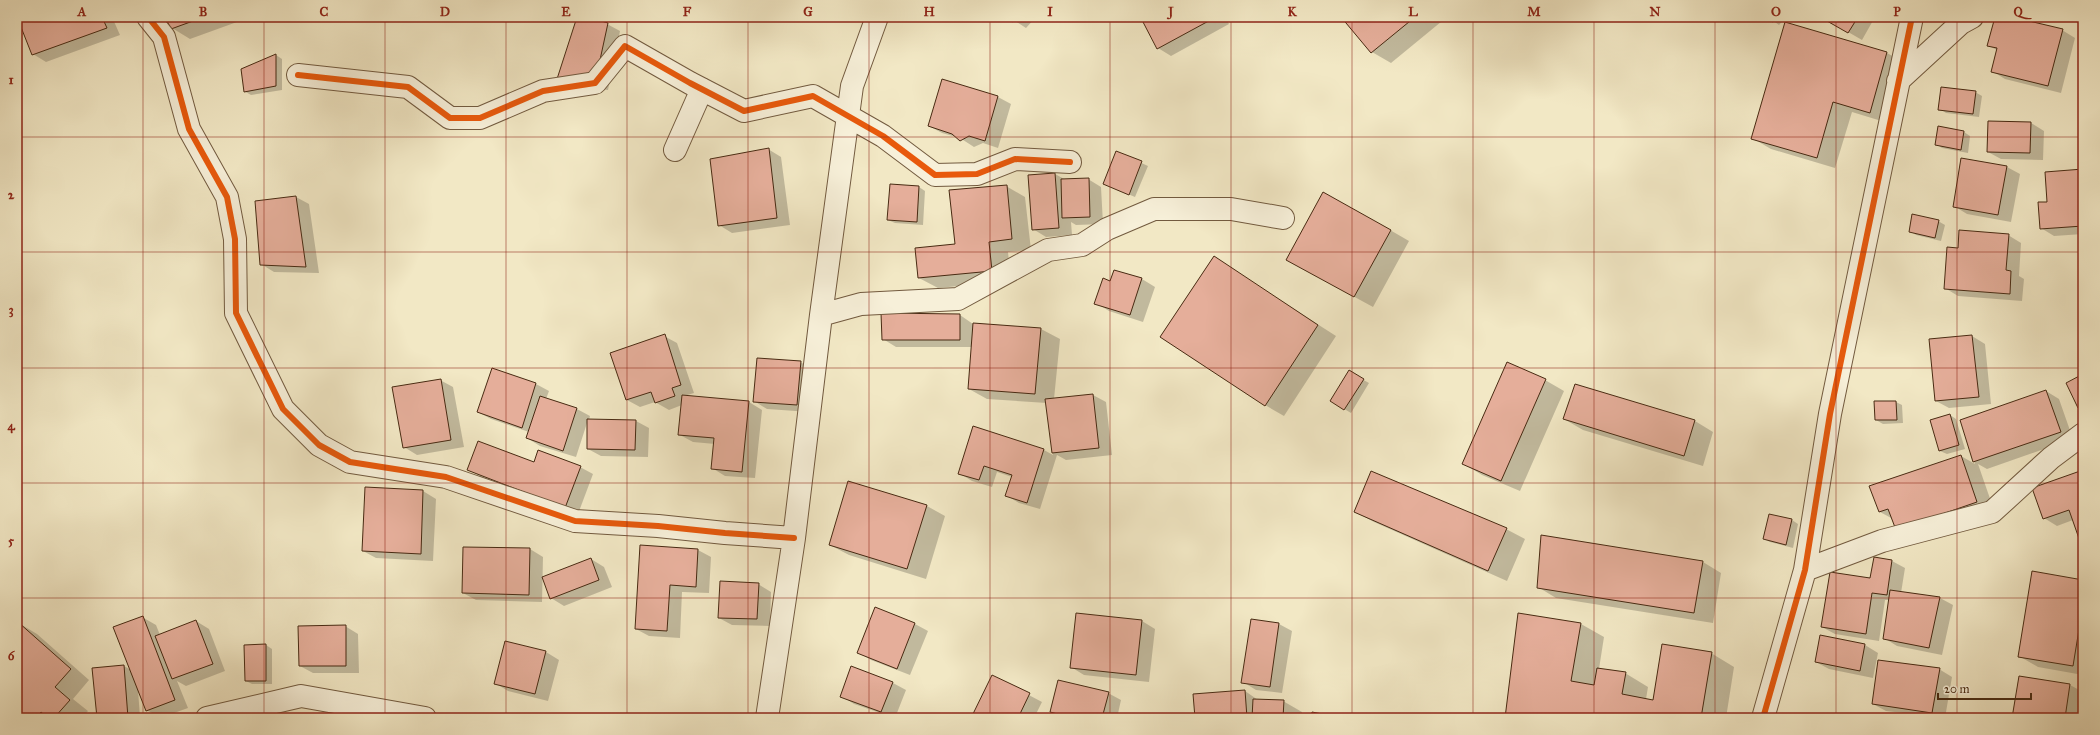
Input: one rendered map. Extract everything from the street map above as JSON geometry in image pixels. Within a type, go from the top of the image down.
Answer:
[{"type":"street","points":[[148,17],[164,37],[189,129],[227,197],[235,239],[236,313],[283,409],[319,445],[350,462],[446,477],[575,521],[658,526],[794,538]]},
{"type":"street","points":[[767,718],[794,538],[821,315],[852,86],[877,17]]},
{"type":"street","points":[[1763,718],[1805,570],[1830,414],[1912,17]]},
{"type":"street","points":[[1898,81],[1961,23],[1972,17]]},
{"type":"street","points":[[298,75],[408,87],[450,118],[480,118],[543,91],[595,83],[625,46],[744,111],[812,96],[882,136],[935,175],[977,174],[1015,159],[1070,162]]},
{"type":"street","points":[[675,150],[702,89]]},
{"type":"street","points":[[821,315],[861,304],[958,299],[1048,250],[1082,245],[1107,229],[1154,209],[1231,209],[1283,218]]},
{"type":"street","points":[[1805,570],[1882,541],[1992,512],[2051,458],[2083,434]]},
{"type":"street","points":[[207,718],[301,696],[424,718]]},
{"type":"building","points":[[17,17],[102,17],[107,28],[32,55]]},
{"type":"building","points":[[165,17],[204,17],[171,29]]},
{"type":"building","points":[[577,17],[588,17],[608,23],[595,83],[557,79]]},
{"type":"building","points":[[1007,17],[1017,17],[1013,22]]},
{"type":"building","points":[[1152,17],[1216,17],[1157,49],[1143,22]]},
{"type":"building","points":[[1341,17],[1415,17],[1371,53]]},
{"type":"building","points":[[1766,17],[1777,17],[1773,22]]},
{"type":"building","points":[[1820,17],[1858,17],[1848,33]]},
{"type":"building","points":[[1995,17],[2012,17],[2063,29],[2048,86],[1991,72],[1997,48],[1987,46]]},
{"type":"building","points":[[1785,22],[1887,52],[1870,113],[1833,102],[1817,158],[1751,139]]},
{"type":"building","points":[[276,54],[276,86],[244,92],[241,69]]},
{"type":"building","points":[[942,79],[998,96],[985,141],[969,136],[960,141],[952,134],[928,126]]},
{"type":"building","points":[[1941,87],[1976,91],[1973,114],[1938,110]]},
{"type":"building","points":[[1988,121],[2031,122],[2030,153],[1987,152]]},
{"type":"building","points":[[1938,126],[1964,131],[1961,150],[1935,145]]},
{"type":"building","points":[[769,148],[777,218],[718,226],[710,159]]},
{"type":"building","points":[[1116,151],[1142,161],[1129,195],[1103,184]]},
{"type":"building","points":[[1961,158],[2007,166],[1998,215],[1953,207]]},
{"type":"building","points":[[2083,169],[2083,226],[2040,229],[2038,202],[2047,202],[2045,172]]},
{"type":"building","points":[[1055,173],[1059,228],[1032,230],[1028,175]]},
{"type":"building","points":[[1089,178],[1090,217],[1062,218],[1061,179]]},
{"type":"building","points":[[890,184],[919,186],[917,222],[887,220]]},
{"type":"building","points":[[1007,185],[1012,239],[989,242],[992,271],[918,278],[915,248],[955,244],[949,190]]},
{"type":"building","points":[[1323,192],[1391,230],[1354,297],[1286,260]]},
{"type":"building","points":[[296,196],[306,267],[260,265],[255,201]]},
{"type":"building","points":[[1912,214],[1939,220],[1935,238],[1909,232]]},
{"type":"building","points":[[1959,230],[2009,234],[2006,270],[2011,271],[2010,294],[1944,289],[1947,247],[1958,248]]},
{"type":"building","points":[[1214,256],[1318,325],[1265,406],[1160,337]]},
{"type":"building","points":[[1114,270],[1142,278],[1130,315],[1094,304],[1103,278],[1110,281]]},
{"type":"building","points":[[881,313],[960,314],[960,340],[882,340]]},
{"type":"building","points":[[973,323],[1041,328],[1035,394],[968,389]]},
{"type":"building","points":[[665,334],[681,385],[672,388],[675,396],[655,403],[651,392],[626,400],[610,353]]},
{"type":"building","points":[[1972,335],[1979,397],[1935,401],[1929,339]]},
{"type":"building","points":[[757,358],[801,361],[797,405],[753,402]]},
{"type":"building","points":[[1507,362],[1546,379],[1501,481],[1462,464]]},
{"type":"building","points":[[492,368],[536,383],[522,428],[477,412]]},
{"type":"building","points":[[1349,370],[1364,379],[1344,410],[1330,401]]},
{"type":"building","points":[[2083,374],[2083,406],[2078,408],[2066,383]]},
{"type":"building","points":[[441,379],[451,440],[403,448],[392,387]]},
{"type":"building","points":[[1575,384],[1695,420],[1684,456],[1563,419]]},
{"type":"building","points":[[2046,390],[2061,432],[1973,462],[1960,420]]},
{"type":"building","points":[[1093,394],[1099,448],[1052,453],[1045,399]]},
{"type":"building","points":[[682,395],[749,401],[742,472],[711,469],[714,438],[678,435]]},
{"type":"building","points":[[540,396],[577,408],[563,451],[526,438]]},
{"type":"building","points":[[1874,401],[1896,401],[1897,420],[1875,420]]},
{"type":"building","points":[[1950,414],[1959,445],[1939,451],[1930,420]]},
{"type":"building","points":[[587,419],[636,420],[635,450],[587,449]]},
{"type":"building","points":[[973,426],[1044,449],[1027,503],[1005,496],[1012,475],[984,466],[979,480],[958,474]]},
{"type":"building","points":[[478,441],[534,462],[538,450],[581,466],[565,508],[467,470]]},
{"type":"building","points":[[1961,455],[1977,502],[1896,530],[1888,509],[1879,512],[1869,486]]},
{"type":"building","points":[[2083,470],[2083,550],[2069,510],[2043,519],[2032,488]]},
{"type":"building","points":[[1371,471],[1507,528],[1488,571],[1354,512]]},
{"type":"building","points":[[848,481],[927,505],[907,569],[829,545]]},
{"type":"building","points":[[365,487],[423,490],[421,554],[362,551]]},
{"type":"building","points":[[1769,514],[1792,519],[1786,545],[1763,539]]},
{"type":"building","points":[[1541,535],[1703,561],[1694,613],[1537,588]]},
{"type":"building","points":[[640,545],[698,549],[696,587],[670,585],[667,631],[635,629]]},
{"type":"building","points":[[463,547],[530,548],[529,595],[462,593]]},
{"type":"building","points":[[1874,557],[1892,560],[1887,595],[1872,593],[1866,634],[1821,627],[1830,572],[1870,578]]},
{"type":"building","points":[[591,558],[599,580],[550,599],[542,577]]},
{"type":"building","points":[[2032,571],[2083,580],[2083,605],[2073,666],[2018,657]]},
{"type":"building","points":[[720,581],[759,583],[757,619],[718,618]]},
{"type":"building","points":[[1890,590],[1940,597],[1929,648],[1883,639]]},
{"type":"building","points":[[875,607],[915,623],[897,669],[857,653]]},
{"type":"building","points":[[1076,613],[1142,620],[1136,675],[1070,668]]},
{"type":"building","points":[[1518,613],[1581,623],[1571,681],[1594,685],[1597,668],[1626,672],[1622,694],[1653,700],[1662,644],[1712,652],[1701,718],[1505,718]]},
{"type":"building","points":[[143,616],[175,700],[146,711],[113,627]]},
{"type":"building","points":[[1251,619],[1279,623],[1270,687],[1241,683]]},
{"type":"building","points":[[196,620],[213,664],[172,679],[155,636]]},
{"type":"building","points":[[18,622],[71,669],[55,687],[70,700],[54,718],[48,718],[41,712],[36,718],[20,718],[17,715]]},
{"type":"building","points":[[346,625],[346,666],[299,666],[298,626]]},
{"type":"building","points":[[1820,635],[1865,644],[1860,671],[1815,662]]},
{"type":"building","points":[[505,641],[546,651],[535,694],[494,684]]},
{"type":"building","points":[[266,644],[266,681],[245,681],[244,645]]},
{"type":"building","points":[[1878,660],[1940,668],[1932,713],[1872,704]]},
{"type":"building","points":[[124,665],[128,718],[97,718],[92,668]]},
{"type":"building","points":[[851,666],[893,682],[881,712],[840,697]]},
{"type":"building","points":[[992,675],[1030,693],[1018,718],[971,718]]},
{"type":"building","points":[[2019,676],[2070,684],[2065,718],[2012,718]]},
{"type":"building","points":[[1058,680],[1109,692],[1102,718],[1073,718],[1050,712]]},
{"type":"building","points":[[1245,690],[1247,718],[1195,718],[1193,694]]},
{"type":"building","points":[[1253,699],[1284,700],[1283,718],[1252,718]]},
{"type":"building","points":[[1312,712],[1343,718],[1311,718]]},
{"type":"cycle path","points":[[148,17],[164,37],[189,129],[227,197],[235,239],[236,313],[283,409],[319,445],[350,462],[446,477],[575,521],[658,526],[794,538]]},
{"type":"cycle path","points":[[1763,718],[1805,570],[1830,414],[1912,17]]},
{"type":"cycle path","points":[[298,75],[408,87],[450,118],[480,118],[543,91],[595,83],[625,46],[690,83],[744,111],[813,96],[883,136],[935,175],[977,174],[1015,159],[1070,162]]}]
